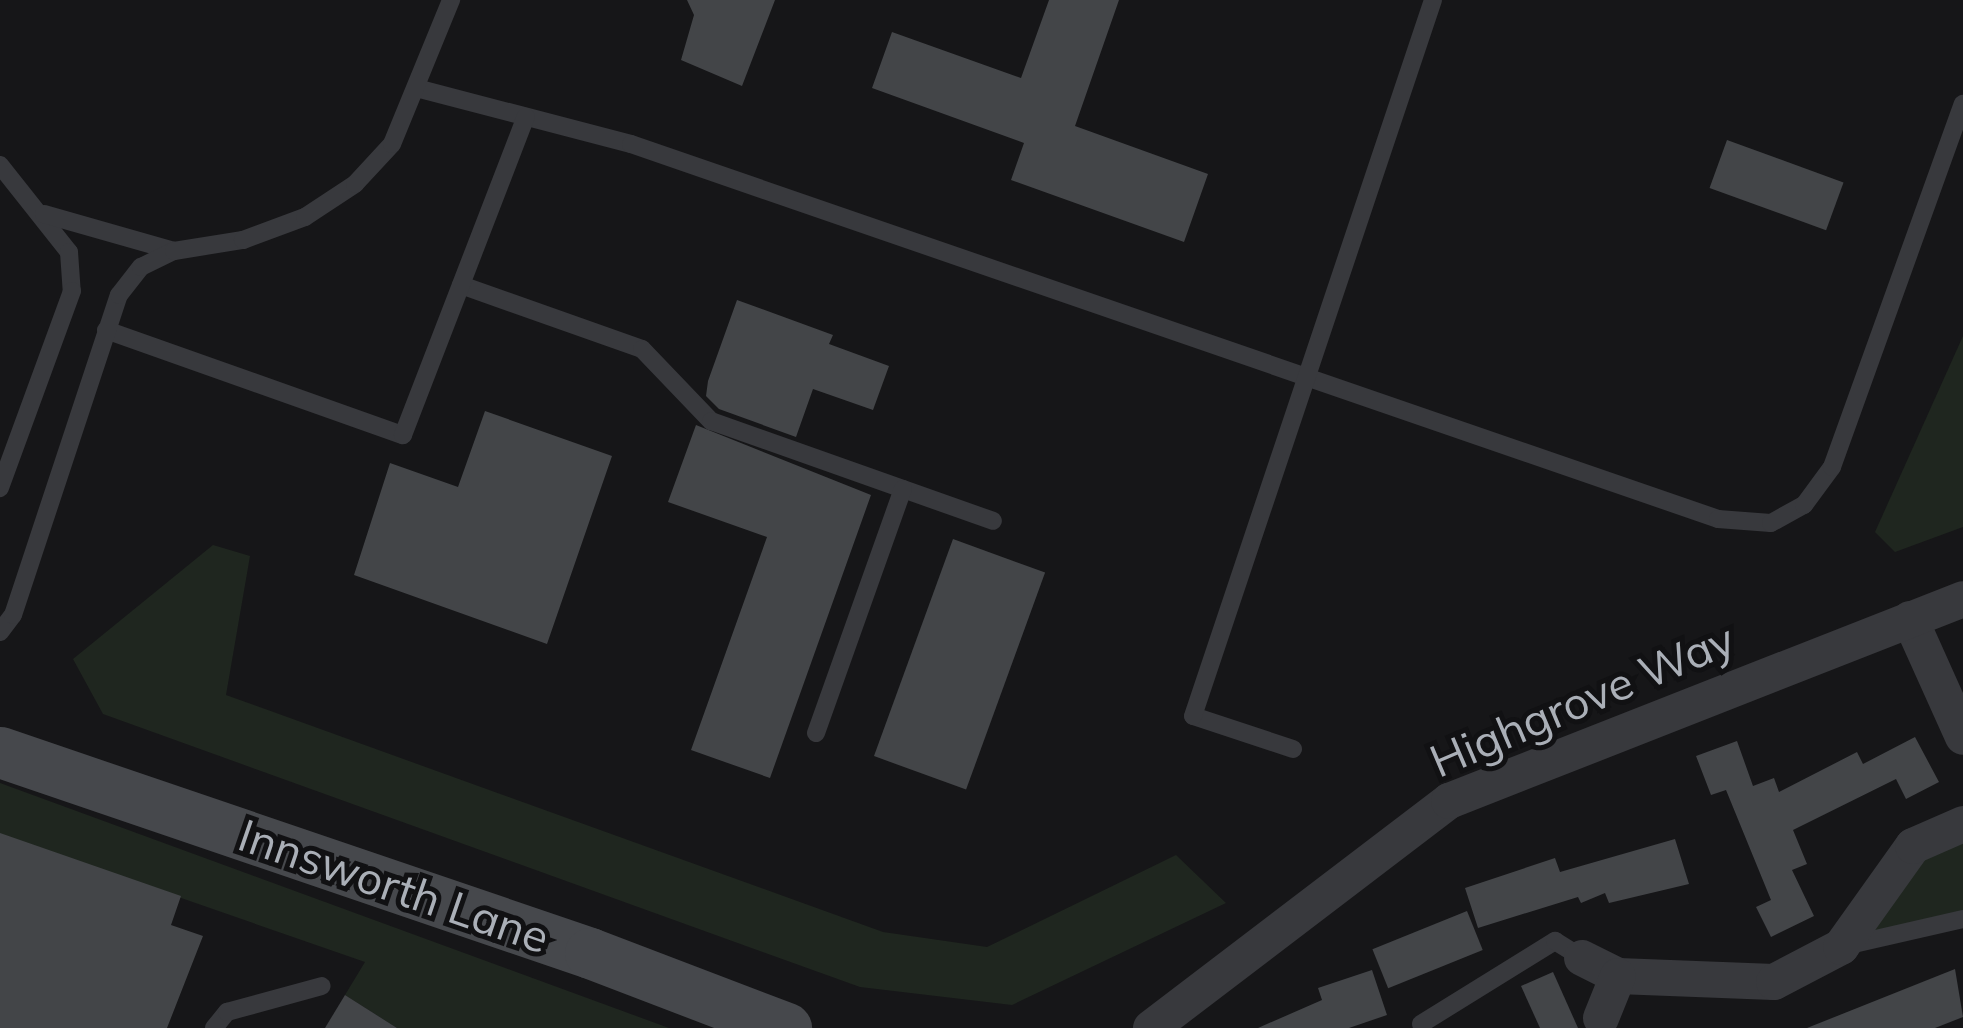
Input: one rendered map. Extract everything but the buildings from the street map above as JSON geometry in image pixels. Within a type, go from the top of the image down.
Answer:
[{"type":"street","name":"Highgrove Way","points":[[1151,1028],[1449,801],[1963,599]]},
{"type":"street","points":[[1910,619],[1963,737]]},
{"type":"street","name":"Innsworth Lane","points":[[0,752],[590,953],[786,1028]]},
{"type":"street","points":[[1582,958],[1618,976],[1774,982],[1841,947],[1913,846],[1963,824]]},
{"type":"street","points":[[1601,1018],[1618,976]]},
{"type":"lane","points":[[0,632],[13,615],[106,330],[141,267],[174,251],[243,240],[338,195],[392,144],[420,89],[451,0]]},
{"type":"lane","points":[[1293,749],[1193,716],[1302,376],[1433,0]]},
{"type":"lane","points":[[420,89],[631,144],[1718,519],[1771,523],[1804,506],[1832,467],[1963,104]]},
{"type":"lane","points":[[106,330],[404,436],[526,116]]},
{"type":"lane","points":[[0,164],[44,214],[69,252],[72,291],[0,488]]},
{"type":"lane","points":[[44,214],[174,251]]},
{"type":"lane","points":[[461,285],[642,350],[711,422],[993,521]]},
{"type":"lane","points":[[816,734],[902,489]]},
{"type":"lane","points":[[1841,947],[1963,920]]},
{"type":"lane","points":[[1421,1024],[1555,941],[1582,958]]},
{"type":"lane","points":[[214,1028],[227,1012],[322,986]]},
{"type":"shaded area","points":[[1963,336],[1963,527],[1895,552],[1875,532]]},
{"type":"shaded area","points":[[213,545],[250,556],[226,695],[883,932],[987,947],[1176,855],[1226,903],[1012,1005],[860,987],[103,714],[73,659]]},
{"type":"shaded area","points":[[0,783],[669,1028],[397,1028],[345,995],[365,962],[0,835]]},
{"type":"shaded area","points":[[1963,824],[1963,917],[1841,947],[1913,846]]}]
